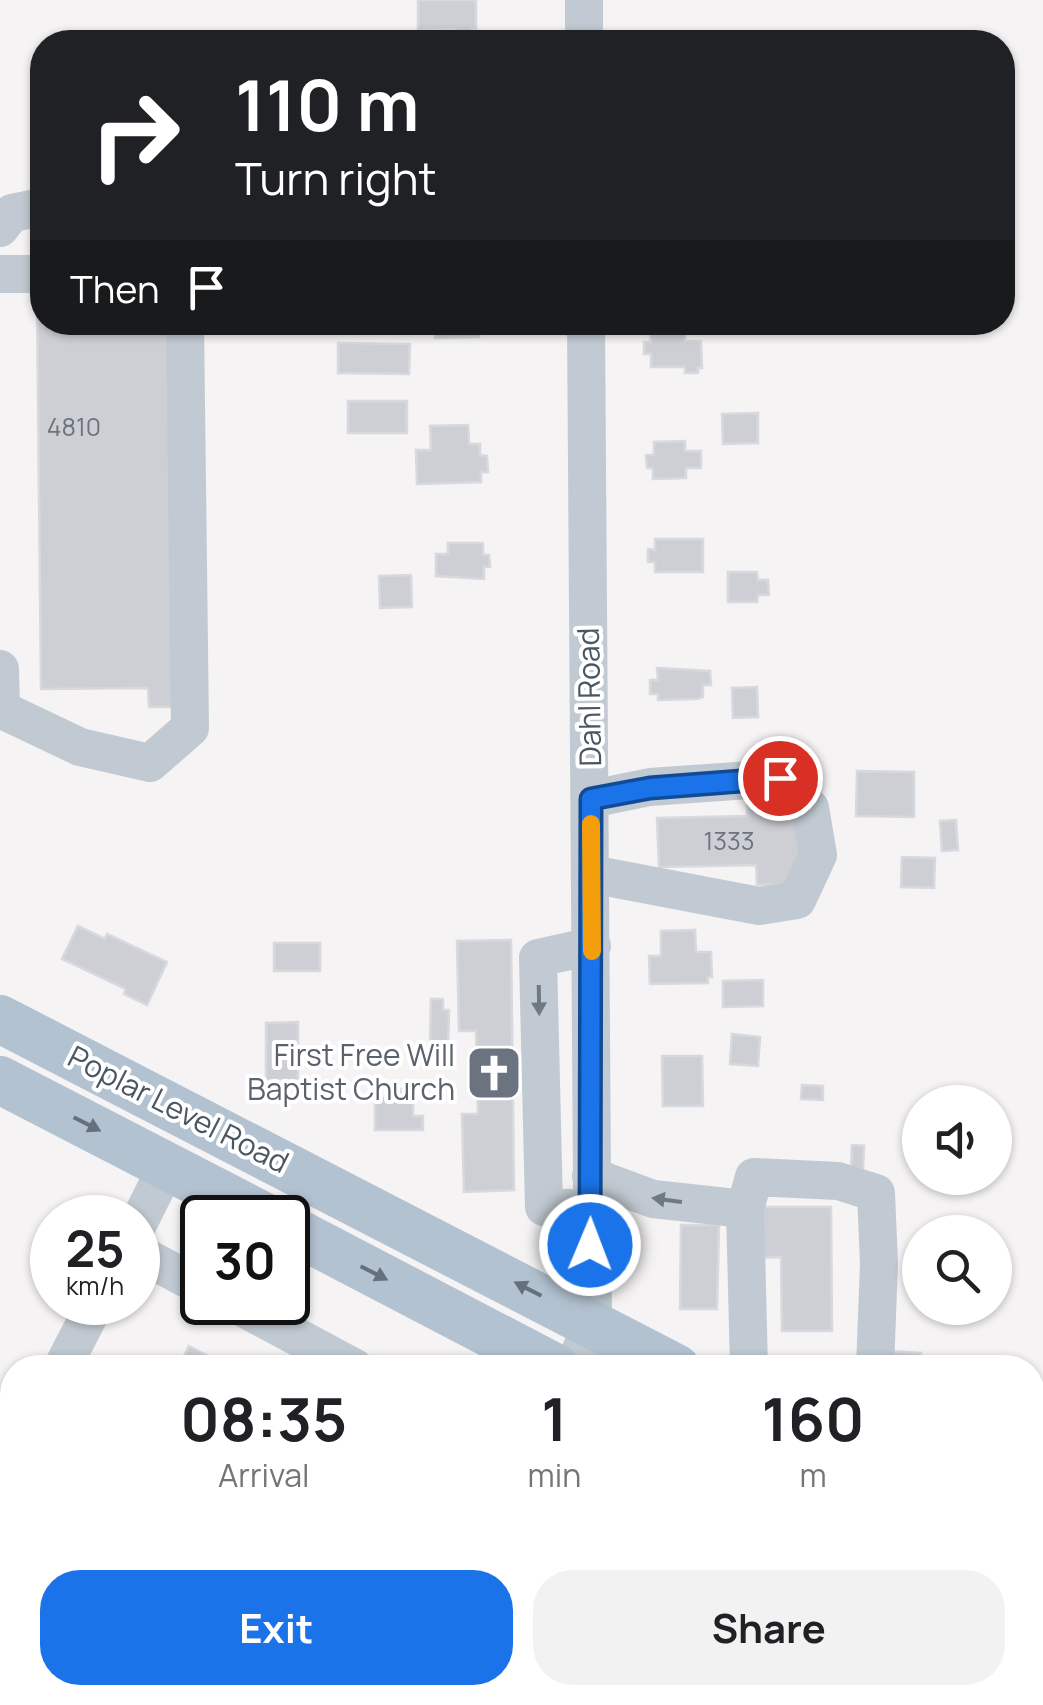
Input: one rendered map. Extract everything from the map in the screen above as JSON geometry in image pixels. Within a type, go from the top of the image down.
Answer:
[{"type":"main road","name":"Poplar Level Road","points":[[0,1019],[653,1355]]},
{"type":"main road","name":"Poplar Level Road","points":[[0,1080],[223,1195]]},
{"type":"main road","points":[[310,1239],[531,1355]]},
{"type":"street","points":[[584,0],[584,30]]},
{"type":"street","points":[[0,228],[12,213],[30,209]]},
{"type":"street","points":[[0,274],[30,274]]},
{"type":"street","points":[[0,668],[0,709],[80,746],[150,763],[190,728],[185,335]]},
{"type":"street","name":"Dahl Road","points":[[579,1355],[593,1322],[586,335]]},
{"type":"street","points":[[591,799],[650,788],[780,778],[810,808],[818,855],[797,900],[759,906],[591,874]]},
{"type":"street","points":[[592,946],[538,958],[544,1208],[591,1192],[745,1209]]},
{"type":"street","points":[[152,1195],[167,1166]]},
{"type":"street","points":[[749,1355],[745,1209],[754,1177],[838,1182],[876,1193],[879,1264],[876,1355]]},
{"type":"street","points":[[69,1355],[84,1325]]},
{"type":"street","points":[[275,1325],[331,1355]]},
{"type":"building","points":[[418,0],[476,0],[476,29],[418,30]]},
{"type":"building","points":[[37,335],[174,335],[178,707],[149,707],[148,688],[41,689]]},
{"type":"building","points":[[435,335],[479,335],[479,337]]},
{"type":"building","points":[[650,335],[685,335],[685,341],[701,341],[702,368],[698,368],[698,373],[685,373],[685,367],[651,367],[651,354],[644,354],[644,342],[651,342]]},
{"type":"building","points":[[338,343],[410,344],[409,374],[338,373]]},
{"type":"building","points":[[348,401],[407,401],[407,433],[348,433]]},
{"type":"building","points":[[758,413],[758,443],[723,444],[722,414]]},
{"type":"building","points":[[468,425],[469,444],[480,444],[480,455],[487,456],[488,472],[481,472],[481,482],[417,484],[416,450],[431,450],[430,426]]},
{"type":"building","points":[[685,441],[685,451],[701,451],[701,468],[686,468],[686,478],[653,479],[653,468],[647,468],[646,455],[654,455],[654,442]]},
{"type":"building","points":[[655,539],[703,539],[703,572],[655,572],[655,562],[648,562],[648,549],[655,550]]},
{"type":"building","points":[[448,543],[483,543],[483,555],[489,555],[490,567],[484,567],[484,579],[436,576],[436,554],[448,554]]},
{"type":"building","points":[[728,572],[757,572],[758,580],[768,580],[769,595],[758,595],[757,602],[728,602]]},
{"type":"building","points":[[411,575],[412,607],[380,608],[379,576]]},
{"type":"building","points":[[657,668],[710,671],[711,685],[703,685],[703,697],[696,699],[658,700],[658,694],[650,694],[650,680],[658,680]]},
{"type":"building","points":[[757,687],[758,717],[733,718],[732,688]]},
{"type":"building","points":[[857,771],[914,772],[914,817],[856,816]]},
{"type":"building","points":[[799,805],[801,884],[757,885],[756,865],[659,867],[657,818],[747,816],[747,806]]},
{"type":"building","points":[[956,820],[958,850],[942,851],[940,821]]},
{"type":"building","points":[[902,857],[935,858],[934,888],[901,887]]},
{"type":"building","points":[[78,926],[105,939],[107,934],[167,962],[147,1005],[124,994],[126,989],[62,959]]},
{"type":"building","points":[[695,930],[696,952],[711,952],[712,977],[708,977],[708,983],[650,984],[649,956],[661,956],[661,931]]},
{"type":"building","name":"First Free Will Baptist Church","points":[[511,940],[514,1190],[464,1192],[462,1114],[478,1114],[476,1031],[459,1031],[457,941]]},
{"type":"building","points":[[274,943],[320,943],[320,971],[274,971]]},
{"type":"building","points":[[763,980],[763,1006],[723,1007],[723,981]]},
{"type":"building","points":[[431,999],[443,999],[443,1010],[449,1010],[448,1046],[430,1046]]},
{"type":"building","points":[[298,1022],[298,1080],[266,1080],[266,1023]]},
{"type":"building","points":[[732,1034],[760,1037],[758,1066],[730,1064]]},
{"type":"building","points":[[662,1056],[702,1056],[703,1106],[663,1106]]},
{"type":"building","points":[[406,1085],[413,1085],[413,1116],[423,1116],[423,1130],[375,1130],[375,1098],[395,1098],[395,1089],[406,1089]]},
{"type":"building","points":[[802,1085],[823,1086],[823,1100],[801,1099]]},
{"type":"building","points":[[852,1145],[864,1146],[863,1169],[851,1169]]},
{"type":"building","points":[[751,1207],[831,1207],[832,1331],[782,1331],[781,1257],[752,1258]]},
{"type":"building","points":[[681,1225],[719,1225],[717,1309],[680,1309]]},
{"type":"building","points":[[189,1346],[206,1355],[184,1355]]},
{"type":"building","points":[[888,1351],[921,1353],[921,1355],[888,1355]]},
{"type":"slow traffic","points":[[591,824],[592,951]]},
{"type":"place","name":"First Free Will Baptist Church","points":[[494,1073]]},
{"type":"route","points":[[590,1245],[591,799],[650,788],[780,778]]}]
